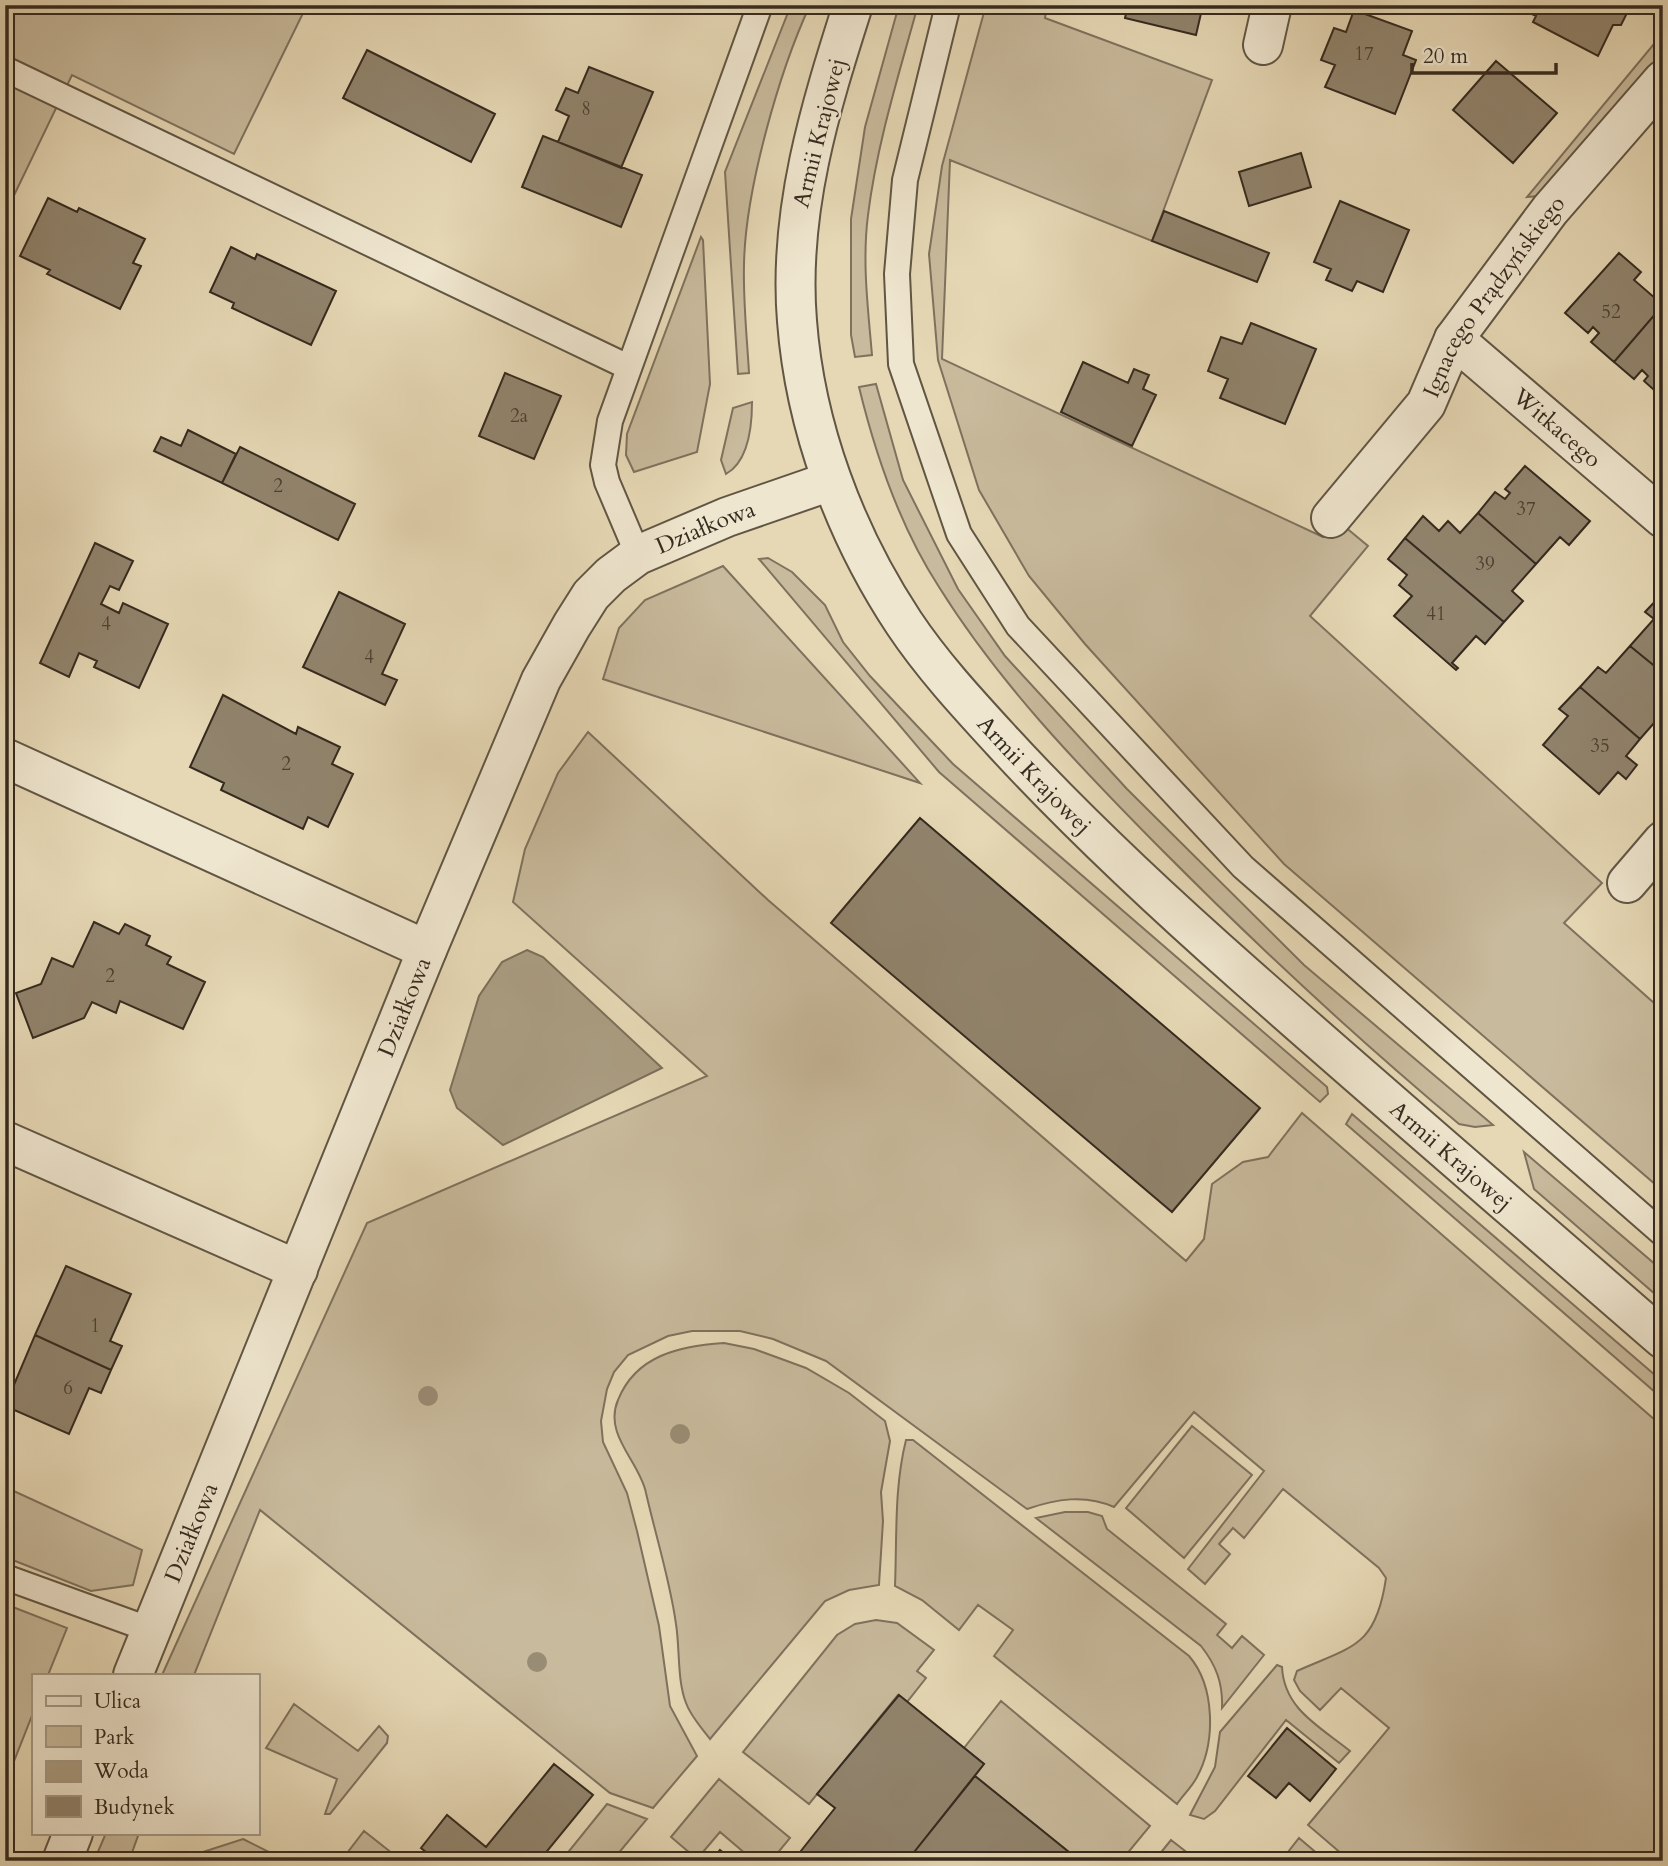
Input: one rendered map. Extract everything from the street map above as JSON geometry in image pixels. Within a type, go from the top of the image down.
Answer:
[{"type":"street","name":"Armii Krajowej","points":[[853,5],[807,162],[796,249],[797,323],[805,379],[831,481],[849,523],[903,622],[962,698],[1063,807],[1174,913],[1663,1339]]},
{"type":"street","points":[[1263,45],[1272,5]]},
{"type":"street","name":"Ignacego Prądzyńskiego","points":[[1331,518],[1426,404],[1454,339],[1550,210],[1663,80]]},
{"type":"street","name":"Witkacego","points":[[1454,339],[1663,518]]},
{"type":"street","name":"Działkowa","points":[[133,1674],[427,950],[541,680],[591,595],[611,575],[638,555],[727,517],[831,481]]},
{"type":"street","points":[[5,758],[427,950]]},
{"type":"street","points":[[1628,883],[1663,841]]},
{"type":"street","points":[[5,1141],[298,1270]]},
{"type":"street","points":[[62,1861],[73,1834]]},
{"type":"lane","points":[[638,555],[612,495],[603,465],[610,421],[760,5]]},
{"type":"lane","points":[[948,5],[905,180],[897,274],[901,364],[959,534],[1018,626],[1242,867],[1663,1234]]},
{"type":"lane","points":[[5,69],[628,367]]},
{"type":"lane","points":[[5,1577],[151,1630]]},
{"type":"green space","points":[[5,5],[307,5],[234,154],[72,75],[5,214]]},
{"type":"green space","points":[[791,5],[810,5],[776,97],[750,203],[744,278],[749,373],[738,374],[725,172]]},
{"type":"green space","points":[[899,5],[918,5],[883,135],[868,215],[866,268],[872,355],[855,357],[851,335],[851,219],[865,127]]},
{"type":"green space","points":[[986,5],[1047,5],[1045,18],[1212,80],[1152,241],[950,160],[942,359],[1323,537],[1338,521],[1368,546],[1310,616],[1602,883],[1564,923],[1663,1011],[1663,1191],[1284,864],[1085,644],[1029,576],[979,490],[938,360],[929,254],[942,166]]},
{"type":"green space","points":[[1663,33],[1663,55],[1539,196],[1527,197]]},
{"type":"green space","points":[[701,237],[710,384],[697,452],[634,472],[626,455],[627,434]]},
{"type":"green space","points":[[876,384],[903,480],[958,589],[1005,656],[1127,789],[1304,965],[1493,1125],[1475,1127],[1459,1124],[1343,1023],[1157,845],[1069,754],[1014,690],[987,657],[939,587],[901,516],[881,465],[859,387]]},
{"type":"green space","points":[[752,402],[748,442],[740,461],[726,474],[721,460],[733,408]]},
{"type":"green space","points":[[768,558],[792,572],[825,605],[843,642],[870,676],[953,764],[1327,1087],[1328,1094],[1320,1102],[939,772],[759,559]]},
{"type":"green space","points":[[723,566],[920,783],[603,679],[619,628],[645,600]]},
{"type":"green space","points":[[588,732],[768,900],[1186,1261],[1204,1239],[1212,1184],[1243,1162],[1268,1157],[1302,1113],[1663,1427],[1663,1861],[1350,1861],[1308,1825],[1389,1728],[1341,1688],[1320,1710],[1300,1691],[1294,1680],[1297,1671],[1347,1649],[1368,1631],[1382,1601],[1386,1578],[1379,1568],[1283,1489],[1244,1538],[1233,1528],[1219,1544],[1230,1554],[1205,1584],[1188,1569],[1264,1471],[1194,1412],[1114,1507],[1092,1500],[1070,1499],[1027,1509],[826,1361],[773,1339],[740,1331],[692,1331],[668,1336],[628,1355],[614,1372],[607,1389],[601,1421],[603,1442],[627,1493],[637,1531],[659,1626],[670,1706],[697,1756],[653,1808],[610,1793],[260,1510],[194,1674],[162,1674],[367,1223],[707,1076],[513,902],[525,849],[558,773]]},
{"type":"green space","points":[[1352,1114],[1663,1382],[1663,1399],[1346,1124]]},
{"type":"green space","points":[[1524,1152],[1663,1271],[1663,1301],[1534,1189]]},
{"type":"green space","points":[[724,1343],[754,1349],[806,1368],[849,1393],[885,1421],[890,1441],[881,1492],[883,1521],[879,1585],[849,1590],[825,1601],[710,1739],[691,1713],[683,1694],[676,1624],[667,1575],[646,1493],[619,1437],[615,1413],[626,1385],[648,1363],[676,1350]]},
{"type":"green space","points":[[1192,1426],[1252,1475],[1184,1558],[1126,1508]]},
{"type":"green space","points":[[906,1440],[913,1440],[1189,1656],[1198,1668],[1208,1698],[1210,1731],[1197,1777],[1177,1804],[994,1656],[1013,1630],[978,1605],[959,1630],[922,1600],[895,1586],[898,1494]]},
{"type":"green space","points":[[5,1487],[142,1550],[133,1585],[91,1591],[5,1557]]},
{"type":"green space","points":[[1065,1512],[1088,1512],[1102,1516],[1107,1529],[1226,1624],[1217,1635],[1232,1648],[1242,1636],[1264,1655],[1222,1708],[1218,1675],[1201,1646],[1036,1518]]},
{"type":"green space","points":[[5,1604],[67,1628],[48,1674],[32,1674],[32,1716],[5,1784]]},
{"type":"green space","points":[[876,1620],[897,1623],[934,1650],[917,1671],[926,1678],[907,1702],[898,1695],[809,1804],[743,1752],[837,1635],[855,1624]]},
{"type":"green space","points":[[1277,1665],[1282,1667],[1284,1682],[1296,1705],[1315,1725],[1350,1751],[1339,1763],[1286,1720],[1215,1811],[1204,1819],[1190,1815],[1215,1767],[1220,1732]]},
{"type":"green space","points":[[1001,1701],[1150,1826],[1121,1861],[1080,1861],[975,1776],[984,1764],[964,1748]]},
{"type":"green space","points":[[294,1704],[358,1751],[379,1726],[388,1736],[387,1743],[330,1814],[325,1814],[337,1779],[266,1748]]},
{"type":"green space","points":[[719,1779],[790,1838],[771,1861],[754,1861],[720,1832],[697,1859],[671,1837]]},
{"type":"green space","points":[[607,1804],[647,1819],[612,1861],[561,1861]]},
{"type":"green space","points":[[364,1831],[402,1861],[341,1861]]},
{"type":"green space","points":[[106,1834],[139,1834],[129,1861],[94,1861]]},
{"type":"green space","points":[[1299,1838],[1326,1861],[1281,1861]]},
{"type":"green space","points":[[243,1839],[269,1852],[275,1861],[175,1861]]},
{"type":"green space","points":[[1171,1840],[1198,1861],[1154,1861]]},
{"type":"water","points":[[527,950],[543,957],[662,1068],[503,1145],[457,1108],[450,1090],[479,996],[502,962]]},
{"type":"building","points":[[1128,5],[1195,5],[1202,9],[1196,35],[1125,18]]},
{"type":"building","points":[[1529,5],[1631,5],[1621,25],[1613,25],[1598,56],[1533,22],[1536,16],[1526,11]]},
{"type":"building","points":[[1354,10],[1412,31],[1403,55],[1416,60],[1395,114],[1325,87],[1335,65],[1321,60],[1334,28],[1346,32]]},
{"type":"building","points":[[367,50],[495,114],[471,162],[343,98]]},
{"type":"building","points":[[1496,61],[1557,113],[1513,163],[1453,110]]},
{"type":"building","points":[[589,67],[653,92],[621,168],[558,142],[569,116],[556,110],[566,88],[578,93]]},
{"type":"building","points":[[543,136],[642,175],[621,227],[522,187]]},
{"type":"building","points":[[1301,153],[1311,187],[1249,206],[1239,172]]},
{"type":"building","points":[[48,198],[77,212],[79,208],[145,239],[133,263],[141,266],[120,309],[47,274],[50,270],[20,256]]},
{"type":"building","points":[[1340,201],[1409,230],[1383,292],[1357,281],[1352,291],[1326,280],[1331,269],[1314,262]]},
{"type":"building","points":[[1164,211],[1269,253],[1257,282],[1152,241]]},
{"type":"building","points":[[231,247],[255,259],[257,254],[336,291],[311,345],[232,308],[234,303],[210,292]]},
{"type":"building","points":[[1619,253],[1641,272],[1634,280],[1663,305],[1614,362],[1591,342],[1599,333],[1593,327],[1588,333],[1565,313]]},
{"type":"building","points":[[1663,305],[1663,398],[1644,381],[1648,376],[1642,370],[1634,379],[1614,362]]},
{"type":"building","points":[[1251,323],[1316,349],[1285,424],[1220,398],[1228,379],[1208,371],[1221,337],[1242,344]]},
{"type":"building","points":[[1083,362],[1128,383],[1134,369],[1149,375],[1143,389],[1156,395],[1132,446],[1061,412]]},
{"type":"building","points":[[505,373],[561,396],[534,459],[479,436]]},
{"type":"building","points":[[188,430],[236,454],[222,483],[154,451],[161,437],[181,446]]},
{"type":"building","points":[[240,447],[355,504],[338,540],[222,483]]},
{"type":"building","points":[[1525,466],[1590,521],[1569,545],[1560,537],[1536,564],[1478,513],[1495,492],[1505,499],[1510,493],[1505,489]]},
{"type":"building","points":[[1478,513],[1536,564],[1512,591],[1523,601],[1504,622],[1405,538],[1423,516],[1439,531],[1448,521],[1460,533]]},
{"type":"building","points":[[1405,538],[1504,622],[1485,644],[1476,636],[1452,663],[1458,668],[1456,670],[1394,616],[1412,596],[1399,585],[1407,575],[1388,559]]},
{"type":"building","points":[[95,543],[133,561],[119,590],[110,586],[101,604],[119,613],[123,603],[168,624],[139,688],[94,667],[97,661],[79,653],[69,677],[40,663]]},
{"type":"building","points":[[339,592],[405,624],[382,674],[397,680],[385,705],[303,667]]},
{"type":"building","points":[[1663,593],[1663,673],[1630,646],[1654,619],[1645,612]]},
{"type":"building","points":[[1630,646],[1663,673],[1663,732],[1654,723],[1640,739],[1580,687],[1598,667],[1606,673]]},
{"type":"building","points":[[1580,687],[1640,739],[1626,756],[1637,765],[1626,779],[1618,772],[1599,794],[1543,745],[1568,716],[1559,709]]},
{"type":"building","points":[[223,695],[296,734],[298,727],[340,747],[332,764],[353,774],[328,827],[308,817],[303,829],[221,790],[224,783],[190,767]]},
{"type":"building","points":[[920,818],[1260,1108],[1172,1212],[831,923]]},
{"type":"building","points":[[94,922],[119,934],[125,924],[150,936],[146,945],[171,957],[167,964],[205,982],[183,1029],[120,1001],[116,1013],[92,1002],[84,1018],[33,1038],[16,993],[41,984],[52,958],[73,967]]},
{"type":"building","points":[[66,1266],[131,1294],[110,1341],[122,1346],[111,1370],[35,1335]]},
{"type":"building","points":[[35,1335],[111,1370],[101,1393],[89,1388],[69,1434],[5,1406]]},
{"type":"building","points":[[899,1695],[984,1764],[907,1861],[793,1861],[835,1808],[817,1794]]},
{"type":"building","points":[[1287,1728],[1336,1769],[1310,1801],[1289,1783],[1276,1798],[1248,1776]]},
{"type":"building","points":[[554,1764],[593,1795],[539,1861],[437,1861],[421,1848],[447,1815],[486,1847]]},
{"type":"building","points":[[975,1776],[1080,1861],[907,1861]]},
{"type":"building","points":[[720,1850],[734,1861],[711,1861]]}]
